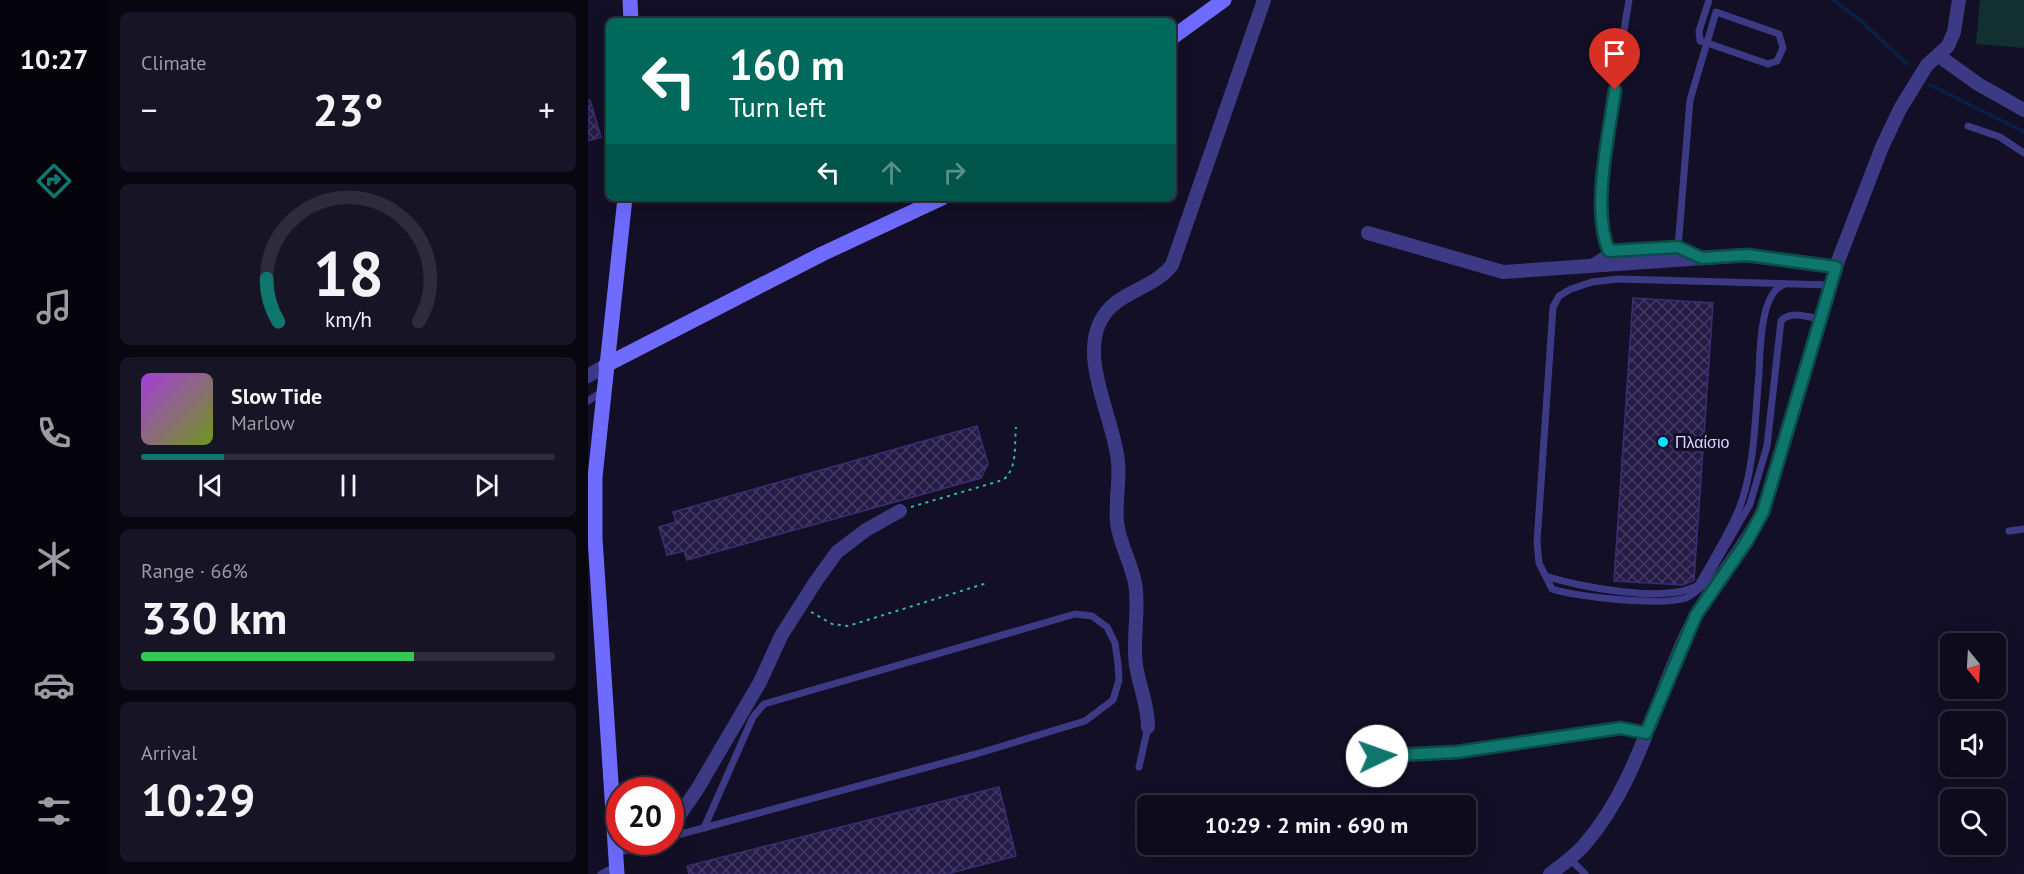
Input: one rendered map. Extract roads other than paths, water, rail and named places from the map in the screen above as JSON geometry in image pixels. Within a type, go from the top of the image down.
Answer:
[{"type":"main road","points":[[630,0],[631,18]]},
{"type":"main road","points":[[1176,35],[1224,0]]},
{"type":"main road","points":[[611,777],[592,465],[626,201]]},
{"type":"main road","points":[[606,365],[842,244],[935,201]]},
{"type":"street","points":[[1148,727],[1148,711],[1136,664],[1135,583],[1117,522],[1118,461],[1107,422],[1095,362],[1096,333],[1101,319],[1112,307],[1125,296],[1164,276],[1172,265],[1264,0]]},
{"type":"street","points":[[1550,874],[1584,845],[1603,819],[1646,733],[1696,615],[1747,541],[1763,512],[1836,267],[1882,147],[1900,109],[1927,65],[1948,46],[1954,32],[1959,0]]},
{"type":"street","points":[[1939,56],[1978,84],[2024,110]]},
{"type":"street","points":[[1368,233],[1503,272],[1747,255],[1836,267]]},
{"type":"street","points":[[588,376],[606,365]]},
{"type":"street","points":[[684,808],[760,681],[782,636],[837,552],[866,530],[900,511]]},
{"type":"lane","points":[[1609,251],[1603,239],[1600,212],[1617,69],[1629,0]]},
{"type":"lane","points":[[1678,247],[1690,100],[1707,43],[1716,12],[1779,34],[1783,48],[1777,61],[1768,64],[1707,43],[1700,41],[1699,31],[1709,0]]},
{"type":"lane","points":[[1968,126],[2000,137],[2024,153]]},
{"type":"lane","points":[[1582,268],[1609,251],[1678,247],[1702,258]]},
{"type":"lane","points":[[1820,319],[1795,315],[1785,317],[1781,321],[1767,446],[1750,504],[1704,584],[1694,594],[1669,601],[1564,593],[1552,589],[1539,562],[1537,542],[1552,307],[1559,296],[1592,282],[1618,279],[1830,285]]},
{"type":"lane","points":[[1546,576],[1585,588],[1660,593],[1677,593],[1698,585],[1739,508],[1749,469],[1762,326],[1771,296],[1777,287],[1785,284]]},
{"type":"lane","points":[[588,401],[603,391]]},
{"type":"lane","points":[[2009,531],[2024,529]]},
{"type":"lane","points":[[684,833],[704,828],[976,754],[1085,721],[1113,700],[1117,690],[1118,664],[1111,635],[1092,616],[1075,614],[764,704],[753,717],[704,828]]},
{"type":"lane","points":[[1139,767],[1148,727]]},
{"type":"lane","points":[[1377,756],[1457,752],[1621,728],[1646,733]]},
{"type":"lane","points":[[1570,859],[1585,874]]},
{"type":"lane","points":[[601,874],[616,870]]},
{"type":"waterway","points":[[1833,0],[1860,20],[1907,64]]},
{"type":"waterway","points":[[1930,85],[2024,132]]},
{"type":"place","name":"Πλαίσιο","points":[[1663,442]]}]
